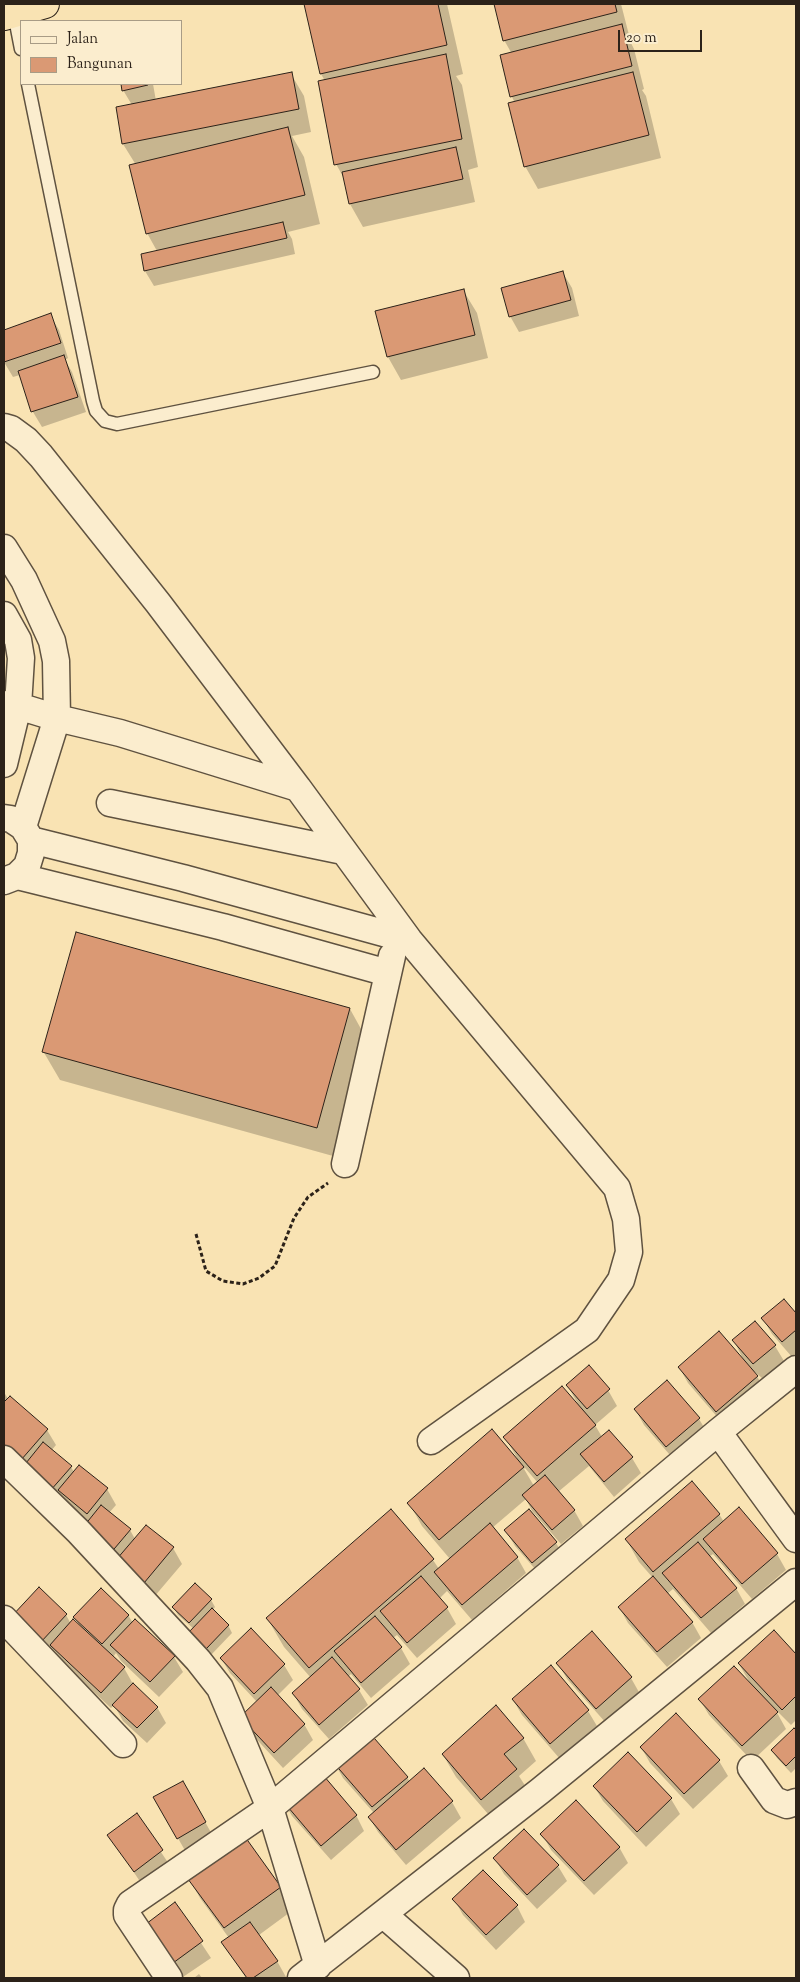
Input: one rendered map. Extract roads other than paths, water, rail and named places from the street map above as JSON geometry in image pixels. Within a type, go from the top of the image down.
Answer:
[{"type":"highway","points":[[9,14],[45,4]]},
{"type":"street","points":[[4,427],[11,429],[26,440],[41,456],[158,603],[298,788],[403,938],[617,1188],[626,1218],[629,1252],[621,1280],[587,1330],[432,1441]]},
{"type":"street","points":[[4,548],[24,580],[52,641],[56,661],[56,718],[19,828],[32,854],[27,866],[10,879]]},
{"type":"street","points":[[4,615],[18,640],[21,658],[11,705],[4,764]]},
{"type":"street","points":[[11,705],[120,733],[298,788]]},
{"type":"street","points":[[110,802],[343,851]]},
{"type":"street","points":[[19,828],[183,878],[403,938]]},
{"type":"street","points":[[10,879],[223,927],[388,972]]},
{"type":"street","points":[[345,1164],[388,972],[403,938]]},
{"type":"street","points":[[169,1978],[127,1915],[126,1910],[130,1904],[270,1808],[718,1432],[796,1369]]},
{"type":"street","points":[[718,1432],[796,1539]]},
{"type":"street","points":[[4,1459],[78,1531],[214,1678],[220,1688],[270,1808],[309,1972],[540,1791],[796,1582]]},
{"type":"street","points":[[4,1619],[123,1744]]},
{"type":"street","points":[[751,1768],[774,1800],[787,1805],[796,1802]]},
{"type":"street","points":[[384,1915],[456,1978]]},
{"type":"lane","points":[[9,14],[20,46]]},
{"type":"lane","points":[[28,85],[92,401],[96,411],[105,421],[117,424],[373,372]]}]
